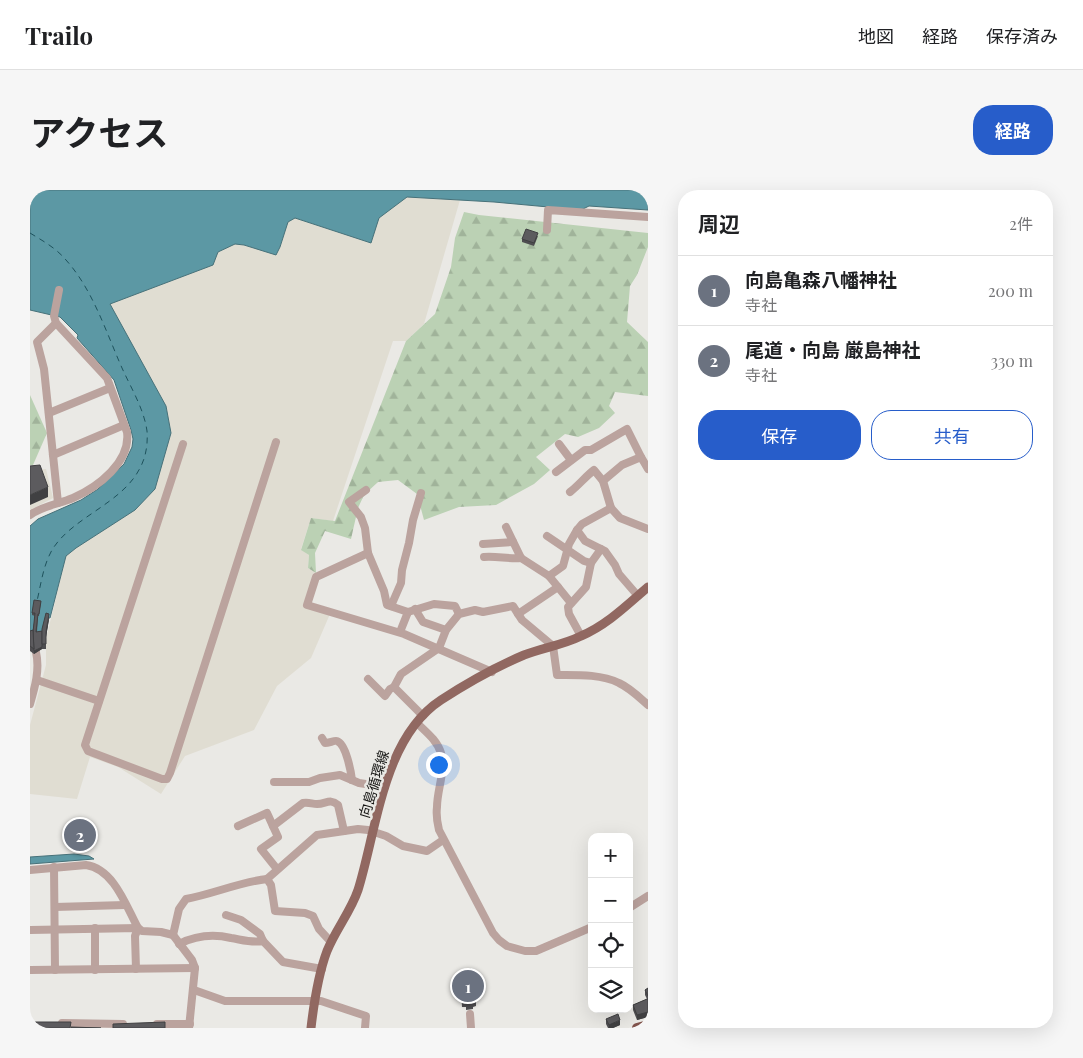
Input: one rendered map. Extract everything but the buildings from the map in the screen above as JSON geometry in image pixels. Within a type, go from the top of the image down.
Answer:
[{"type":"highway","points":[[637,1028],[648,1025]]},
{"type":"main road","name":"向島循環線","points":[[311,1028],[322,969],[331,942],[355,896],[395,756],[420,719],[440,701],[524,655],[581,636],[617,614],[648,587]]},
{"type":"street","points":[[547,230],[548,210],[648,217]]},
{"type":"street","points":[[58,294],[55,320],[38,342],[44,369],[58,503]]},
{"type":"street","points":[[30,516],[38,510],[74,498],[87,490],[114,468],[124,455],[127,445],[127,432],[107,378],[55,320]]},
{"type":"street","points":[[49,413],[110,388]]},
{"type":"street","points":[[53,455],[124,425]]},
{"type":"street","points":[[556,472],[585,450],[591,450],[626,429],[648,469]]},
{"type":"street","points":[[183,444],[84,745],[88,751],[162,779],[167,779],[276,442]]},
{"type":"street","points":[[559,444],[571,460]]},
{"type":"street","points":[[602,481],[622,465],[641,457]]},
{"type":"street","points":[[570,492],[581,483],[583,478],[594,470],[602,481],[611,508],[620,518],[648,529]]},
{"type":"street","points":[[366,490],[349,502],[361,517],[366,528],[368,553],[388,605],[411,611],[423,622],[446,630]]},
{"type":"street","points":[[391,606],[401,583],[413,520],[421,493]]},
{"type":"street","points":[[549,576],[563,566],[567,549],[582,524],[611,508]]},
{"type":"street","points":[[506,527],[521,558],[549,576],[571,603]]},
{"type":"street","points":[[577,530],[585,541],[605,550],[619,574],[638,596]]},
{"type":"street","points":[[547,536],[584,561],[591,563]]},
{"type":"street","points":[[483,544],[513,542]]},
{"type":"street","points":[[581,636],[569,614],[568,607],[586,587],[591,563],[601,548]]},
{"type":"street","points":[[368,553],[316,577],[306,605],[400,632],[492,672]]},
{"type":"street","points":[[484,558],[498,556],[507,559],[521,558]]},
{"type":"street","points":[[518,614],[558,587]]},
{"type":"street","points":[[400,632],[411,611],[434,604],[455,606],[459,614]]},
{"type":"street","points":[[368,679],[385,696],[394,687],[401,674],[439,648],[446,630],[459,614],[475,610],[483,612],[513,606],[522,620],[553,646],[557,675],[611,679],[622,684],[648,704]]},
{"type":"street","points":[[30,704],[38,662],[36,652]]},
{"type":"street","points":[[34,676],[99,701]]},
{"type":"street","points":[[394,687],[420,719],[441,754],[442,769],[436,806],[437,820],[443,840],[493,933],[507,946],[525,952],[536,950],[588,929]]},
{"type":"street","points":[[322,738],[325,743],[336,740],[339,742],[345,752],[352,780]]},
{"type":"street","points":[[274,782],[309,782],[340,775],[352,780],[385,787]]},
{"type":"street","points":[[273,826],[303,803],[317,804],[330,801],[336,802],[338,805],[344,832]]},
{"type":"street","points":[[238,826],[267,813],[278,837],[261,849],[277,870]]},
{"type":"street","points":[[173,935],[180,910],[186,899],[209,895],[253,881],[267,879],[317,835],[358,829],[386,836],[403,846],[427,851],[443,840]]},
{"type":"street","points":[[30,870],[94,866],[111,878],[138,928],[142,931],[173,935],[192,960],[195,968],[189,1026],[150,1024]]},
{"type":"street","points":[[54,867],[55,970]]},
{"type":"street","points":[[267,879],[271,885],[275,911],[305,913],[314,916],[319,929],[331,942]]},
{"type":"street","points":[[633,905],[648,896]]},
{"type":"street","points":[[54,907],[125,905]]},
{"type":"street","points":[[226,915],[241,920],[260,934],[263,941],[283,962],[322,969]]},
{"type":"street","points":[[95,928],[95,970]]},
{"type":"street","points":[[30,930],[138,928]]},
{"type":"street","points":[[136,969],[135,936],[138,928]]},
{"type":"street","points":[[179,944],[190,939],[211,936],[228,937],[254,943],[263,941]]},
{"type":"street","points":[[30,970],[195,968]]},
{"type":"street","points":[[194,990],[225,1001],[321,1002],[366,1016],[365,1028]]},
{"type":"street","points":[[470,1014],[471,1028]]},
{"type":"street","points":[[50,1024],[130,1024]]},
{"type":"shaded area","points":[[407,197],[460,200],[424,324],[406,341],[393,341],[333,521],[311,518],[301,549],[309,555],[308,568],[316,573],[305,605],[330,614],[311,658],[277,686],[254,730],[185,756],[161,794],[118,767],[90,757],[77,799],[30,794],[30,725],[46,665],[46,639],[66,556],[135,510],[155,489],[171,433],[166,406],[110,304],[213,265],[218,252],[235,244],[276,255],[288,222],[295,218],[370,243],[379,218]]},
{"type":"shaded area","points":[[46,469],[53,498],[30,510],[30,470]]},
{"type":"green space","points":[[464,212],[648,233],[648,247],[637,275],[630,286],[627,322],[648,342],[648,396],[615,392],[609,406],[615,413],[599,428],[578,437],[565,434],[536,457],[550,470],[534,484],[496,505],[459,507],[424,520],[417,494],[398,480],[378,482],[364,495],[358,508],[351,539],[325,531],[315,553],[316,573],[308,568],[309,555],[301,550],[311,518],[335,521],[406,341],[435,314],[451,267],[455,238]]},
{"type":"green space","points":[[30,395],[47,433],[33,465],[30,465]]},
{"type":"water","points":[[30,190],[648,190],[648,210],[589,206],[581,210],[407,197],[379,218],[371,243],[295,218],[288,222],[276,255],[235,244],[218,252],[213,265],[110,304],[166,406],[171,433],[155,489],[135,510],[66,556],[50,618],[46,618],[42,633],[30,635],[30,526],[38,519],[81,500],[98,489],[124,464],[132,447],[133,439],[114,380],[77,338],[78,335],[60,317],[30,310]]},
{"type":"water","points":[[74,854],[89,856],[94,859],[30,864],[30,857]]},
{"type":"ferry route","points":[[30,233],[62,256],[84,284],[140,407],[147,431],[144,459],[132,481],[110,501],[72,528],[52,550],[44,569],[37,601]]},
{"type":"place","name":"尾道・向島 厳島神社","points":[[80,835]]},
{"type":"place","name":"向島亀森八幡神社","points":[[468,986]]}]
